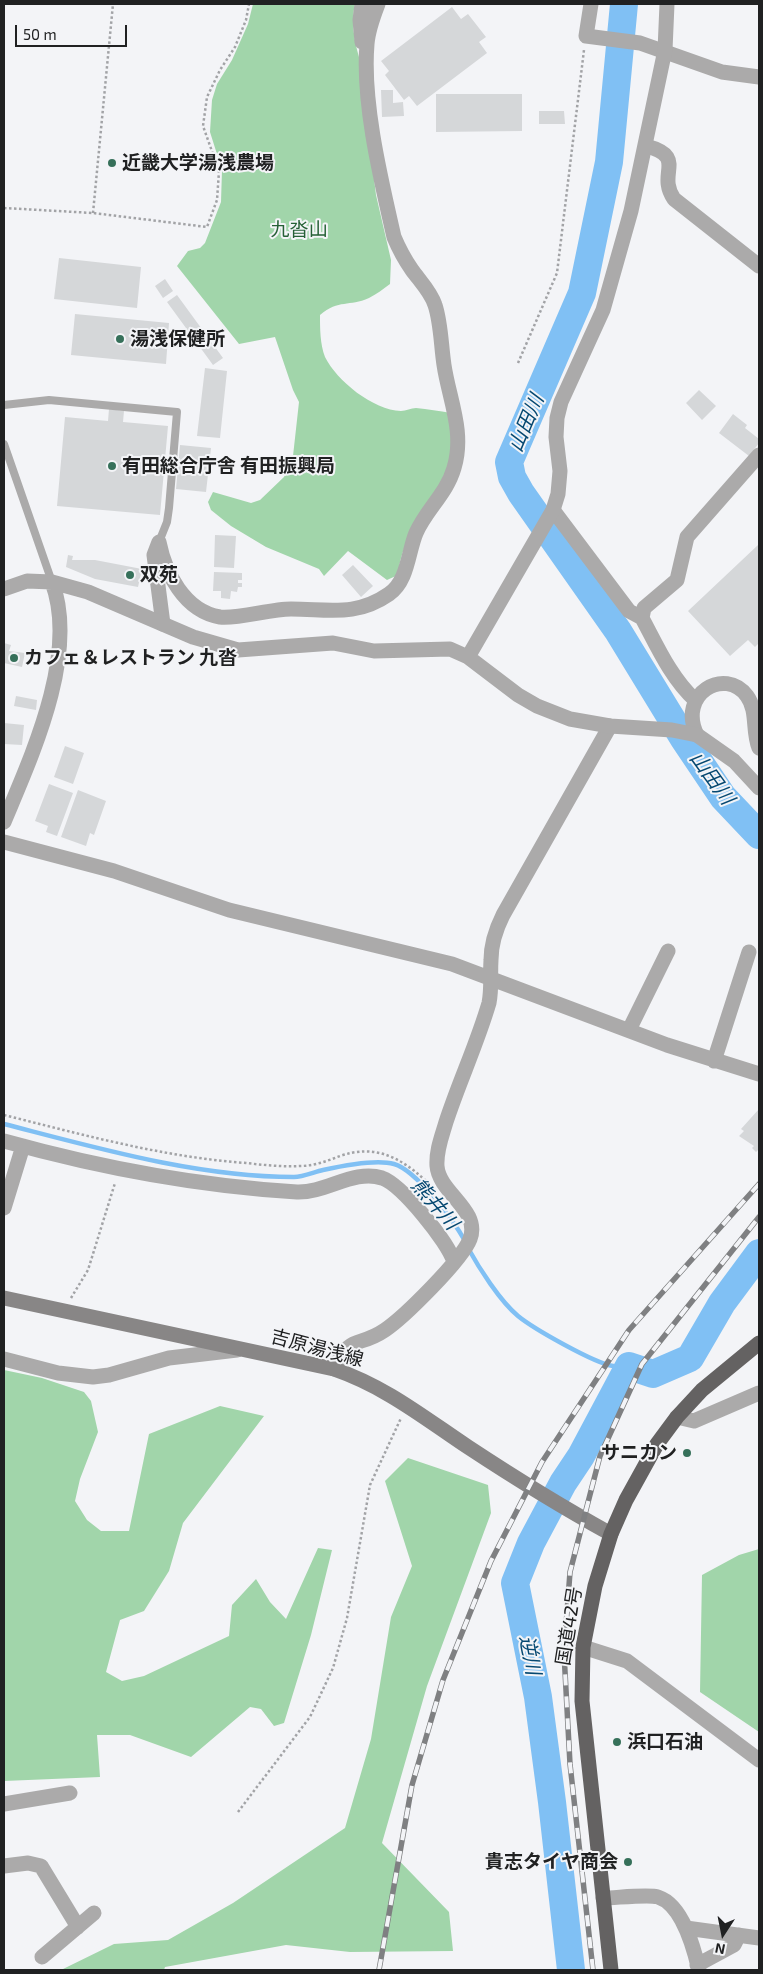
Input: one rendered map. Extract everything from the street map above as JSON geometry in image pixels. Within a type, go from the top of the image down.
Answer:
[{"type":"highway","name":"国道42号","points":[[611,1970],[582,1701],[584,1648],[595,1586],[611,1534],[641,1471],[677,1417],[702,1390],[759,1342]]},
{"type":"main road","name":"吉原湯浅線","points":[[4,1298],[334,1369],[361,1378],[408,1405],[539,1495],[611,1534]]},
{"type":"street","points":[[362,4],[361,34],[367,60]]},
{"type":"street","points":[[159,542],[165,567],[172,581],[195,605],[220,616],[283,609],[342,611],[356,609],[390,593],[399,584],[421,522],[450,481],[457,454],[456,414],[447,382],[435,304],[402,254],[394,237],[371,112],[367,60],[369,31],[378,4]]},
{"type":"street","points":[[591,4],[590,37],[640,43],[665,50],[722,72],[759,77]]},
{"type":"street","points":[[468,657],[530,552],[553,510],[558,494],[560,471],[556,437],[561,402],[608,295],[631,211],[665,50],[667,4]]},
{"type":"street","points":[[646,146],[665,152],[668,158],[667,188],[674,199],[759,266]]},
{"type":"street","points":[[642,618],[644,608],[677,580],[687,537],[759,455]]},
{"type":"street","points":[[553,510],[629,611],[642,618],[672,672],[694,700]]},
{"type":"street","points":[[159,542],[154,555],[154,562],[163,624]]},
{"type":"street","points":[[4,588],[27,581],[52,582],[88,592],[209,643],[238,650],[333,643],[374,651],[450,649],[468,657],[518,695],[537,706],[570,719],[610,726],[647,727],[697,735],[734,762],[759,788]]},
{"type":"street","points":[[4,822],[50,701],[57,657],[60,617],[58,600],[52,582]]},
{"type":"street","points":[[697,735],[692,722],[691,710],[694,700],[706,689],[720,684],[739,688],[751,702],[755,736],[759,748]]},
{"type":"street","points":[[334,1369],[347,1346],[386,1330],[436,1283],[470,1239],[471,1222],[442,1181],[437,1167],[437,1156],[454,1099],[484,1020],[492,989],[490,959],[493,942],[503,914],[610,726]]},
{"type":"street","points":[[4,842],[114,871],[229,910],[452,964],[714,1061],[759,1074]]},
{"type":"street","points":[[629,1030],[668,951]]},
{"type":"street","points":[[714,1061],[748,952]]},
{"type":"street","points":[[4,1141],[118,1169],[188,1181],[298,1192],[315,1191],[359,1177],[381,1178],[402,1190],[448,1246],[454,1262]]},
{"type":"street","points":[[4,1208],[23,1146]]},
{"type":"street","points":[[4,1359],[58,1373],[92,1377],[110,1375],[169,1358],[244,1350]]},
{"type":"street","points":[[677,1417],[694,1420],[759,1393]]},
{"type":"street","points":[[584,1648],[627,1661],[759,1760]]},
{"type":"street","points":[[4,1804],[70,1793]]},
{"type":"street","points":[[4,1866],[28,1863],[41,1866],[78,1926]]},
{"type":"street","points":[[603,1898],[658,1896],[667,1903],[690,1934],[698,1968],[734,1945],[739,1935]]},
{"type":"street","points":[[42,1957],[94,1913]]},
{"type":"street","points":[[686,1928],[759,1938]]},
{"type":"lane","points":[[4,405],[49,400],[177,412],[169,508],[167,522],[159,542]]},
{"type":"lane","points":[[4,444],[52,582]]},
{"type":"path","points":[[93,214],[113,4]]},
{"type":"path","points":[[4,208],[93,214],[207,227],[217,200],[218,171],[203,126],[207,97],[220,70],[235,47],[246,20],[249,4]]},
{"type":"path","points":[[518,363],[557,273],[590,37]]},
{"type":"path","points":[[4,1115],[156,1152],[222,1161],[300,1166],[319,1164],[358,1152],[382,1152],[402,1161],[430,1184]]},
{"type":"path","points":[[67,1312],[72,1295],[88,1270],[118,1169]]},
{"type":"path","points":[[238,1812],[310,1717],[333,1668],[347,1618],[370,1485],[408,1405]]},
{"type":"green space","name":"九沓山","points":[[253,4],[355,4],[353,17],[354,31],[376,195],[391,260],[390,284],[369,298],[333,307],[320,315],[322,347],[325,357],[338,375],[357,393],[379,406],[401,411],[416,408],[451,413],[451,455],[448,472],[439,492],[417,524],[405,546],[398,575],[387,580],[348,551],[324,576],[319,569],[266,547],[231,526],[211,510],[208,502],[213,492],[251,503],[260,500],[284,477],[293,456],[299,402],[275,337],[239,344],[177,266],[188,251],[200,248],[205,243],[221,202],[222,170],[210,132],[212,100],[217,84],[232,60],[248,24]]},
{"type":"green space","points":[[4,1370],[42,1378],[84,1392],[91,1401],[98,1432],[80,1479],[75,1501],[87,1520],[101,1531],[129,1531],[149,1434],[220,1406],[264,1416],[183,1523],[169,1571],[144,1611],[120,1620],[106,1672],[122,1681],[144,1676],[229,1636],[232,1605],[256,1579],[270,1602],[286,1619],[318,1548],[332,1550],[311,1635],[284,1723],[274,1726],[261,1709],[250,1707],[191,1757],[130,1735],[97,1735],[100,1777],[4,1781]]},
{"type":"green space","points":[[408,1458],[488,1485],[491,1513],[427,1686],[382,1843],[449,1912],[453,1951],[350,1952],[286,1945],[165,1967],[164,1970],[61,1970],[114,1944],[168,1940],[233,1903],[345,1828],[371,1739],[391,1617],[412,1566],[385,1481]]},
{"type":"green space","points":[[759,1549],[759,1732],[700,1692],[702,1575],[739,1555]]},
{"type":"building","points":[[452,7],[461,19],[468,14],[486,37],[479,42],[487,53],[417,106],[409,96],[404,100],[385,75],[389,71],[381,61]]},
{"type":"building","points":[[381,90],[393,90],[393,103],[403,102],[404,116],[382,117]]},
{"type":"building","points":[[436,94],[522,94],[522,131],[436,132]]},
{"type":"building","points":[[539,111],[564,111],[565,124],[539,124]]},
{"type":"building","points":[[59,258],[141,267],[137,308],[54,299]]},
{"type":"building","points":[[165,279],[173,291],[163,298],[155,286]]},
{"type":"building","points":[[177,295],[223,358],[213,365],[167,302]]},
{"type":"building","name":"湯浅保健所","points":[[75,314],[169,323],[166,364],[71,355]]},
{"type":"building","points":[[205,368],[227,371],[220,438],[197,436]]},
{"type":"building","points":[[699,390],[716,406],[702,420],[686,403]]},
{"type":"building","name":"有田総合庁舎 有田振興局","points":[[109,409],[124,411],[123,422],[168,426],[160,515],[57,506],[65,417],[108,421]]},
{"type":"building","points":[[733,414],[747,425],[745,428],[759,439],[759,443],[749,456],[719,433]]},
{"type":"building","points":[[180,445],[211,448],[206,492],[176,489]]},
{"type":"building","points":[[215,535],[236,536],[234,568],[214,567]]},
{"type":"building","points":[[758,545],[759,643],[755,647],[748,640],[730,656],[688,611]]},
{"type":"building","points":[[68,555],[73,556],[72,560],[95,560],[142,569],[138,587],[95,579],[66,567]]},
{"type":"building","points":[[353,565],[373,586],[361,597],[342,575]]},
{"type":"building","points":[[214,572],[242,573],[242,580],[238,580],[238,583],[242,583],[242,587],[238,587],[237,592],[231,591],[230,599],[221,598],[221,591],[213,591]]},
{"type":"building","name":"カフェ＆レストラン 九沓","points":[[4,643],[11,645],[9,651],[25,653],[22,667],[4,663]]},
{"type":"building","points":[[16,696],[37,700],[36,710],[14,706]]},
{"type":"building","points":[[4,723],[24,725],[22,745],[4,744]]},
{"type":"building","points":[[65,746],[84,753],[73,784],[54,777]]},
{"type":"building","points":[[49,784],[73,793],[57,836],[46,832],[48,826],[35,821]]},
{"type":"building","points":[[78,790],[106,801],[94,835],[90,833],[86,846],[61,837]]},
{"type":"building","points":[[759,1109],[759,1149],[756,1152],[752,1148],[754,1146],[739,1136],[744,1131],[741,1129]]},
{"type":"waterway","name":"山田川","points":[[624,4],[609,162],[582,293],[509,462],[512,477],[521,493],[618,631],[684,739],[723,797],[759,835]]},
{"type":"waterway","name":"熊井川","points":[[4,1124],[148,1160],[184,1167],[258,1176],[294,1177],[331,1168],[359,1164],[378,1162],[394,1164],[413,1176],[434,1197],[465,1241]]},
{"type":"waterway","name":"熊井川","points":[[468,1248],[497,1293],[511,1310],[526,1322],[592,1359],[613,1366],[629,1366]]},
{"type":"waterway","name":"逆川","points":[[571,1970],[538,1697],[515,1583],[531,1543],[563,1483],[581,1456],[629,1366],[653,1374],[690,1358],[722,1303],[759,1253]]},
{"type":"railway","points":[[379,1970],[412,1785],[443,1680],[491,1561],[542,1462],[629,1330],[759,1184]]},
{"type":"railway","points":[[593,1970],[570,1764],[564,1653],[570,1572],[600,1456],[642,1364],[759,1217]]},
{"type":"place","name":"近畿大学湯浅農場","points":[[112,163]]},
{"type":"place","name":"湯浅保健所","points":[[120,339]]},
{"type":"place","name":"有田総合庁舎 有田振興局","points":[[112,466]]},
{"type":"place","name":"双苑","points":[[130,575]]},
{"type":"place","name":"カフェ＆レストラン 九沓","points":[[14,658]]},
{"type":"place","name":"サニカン","points":[[687,1453]]},
{"type":"place","name":"浜口石油","points":[[617,1742]]},
{"type":"place","name":"貴志タイヤ商会","points":[[628,1862]]}]
